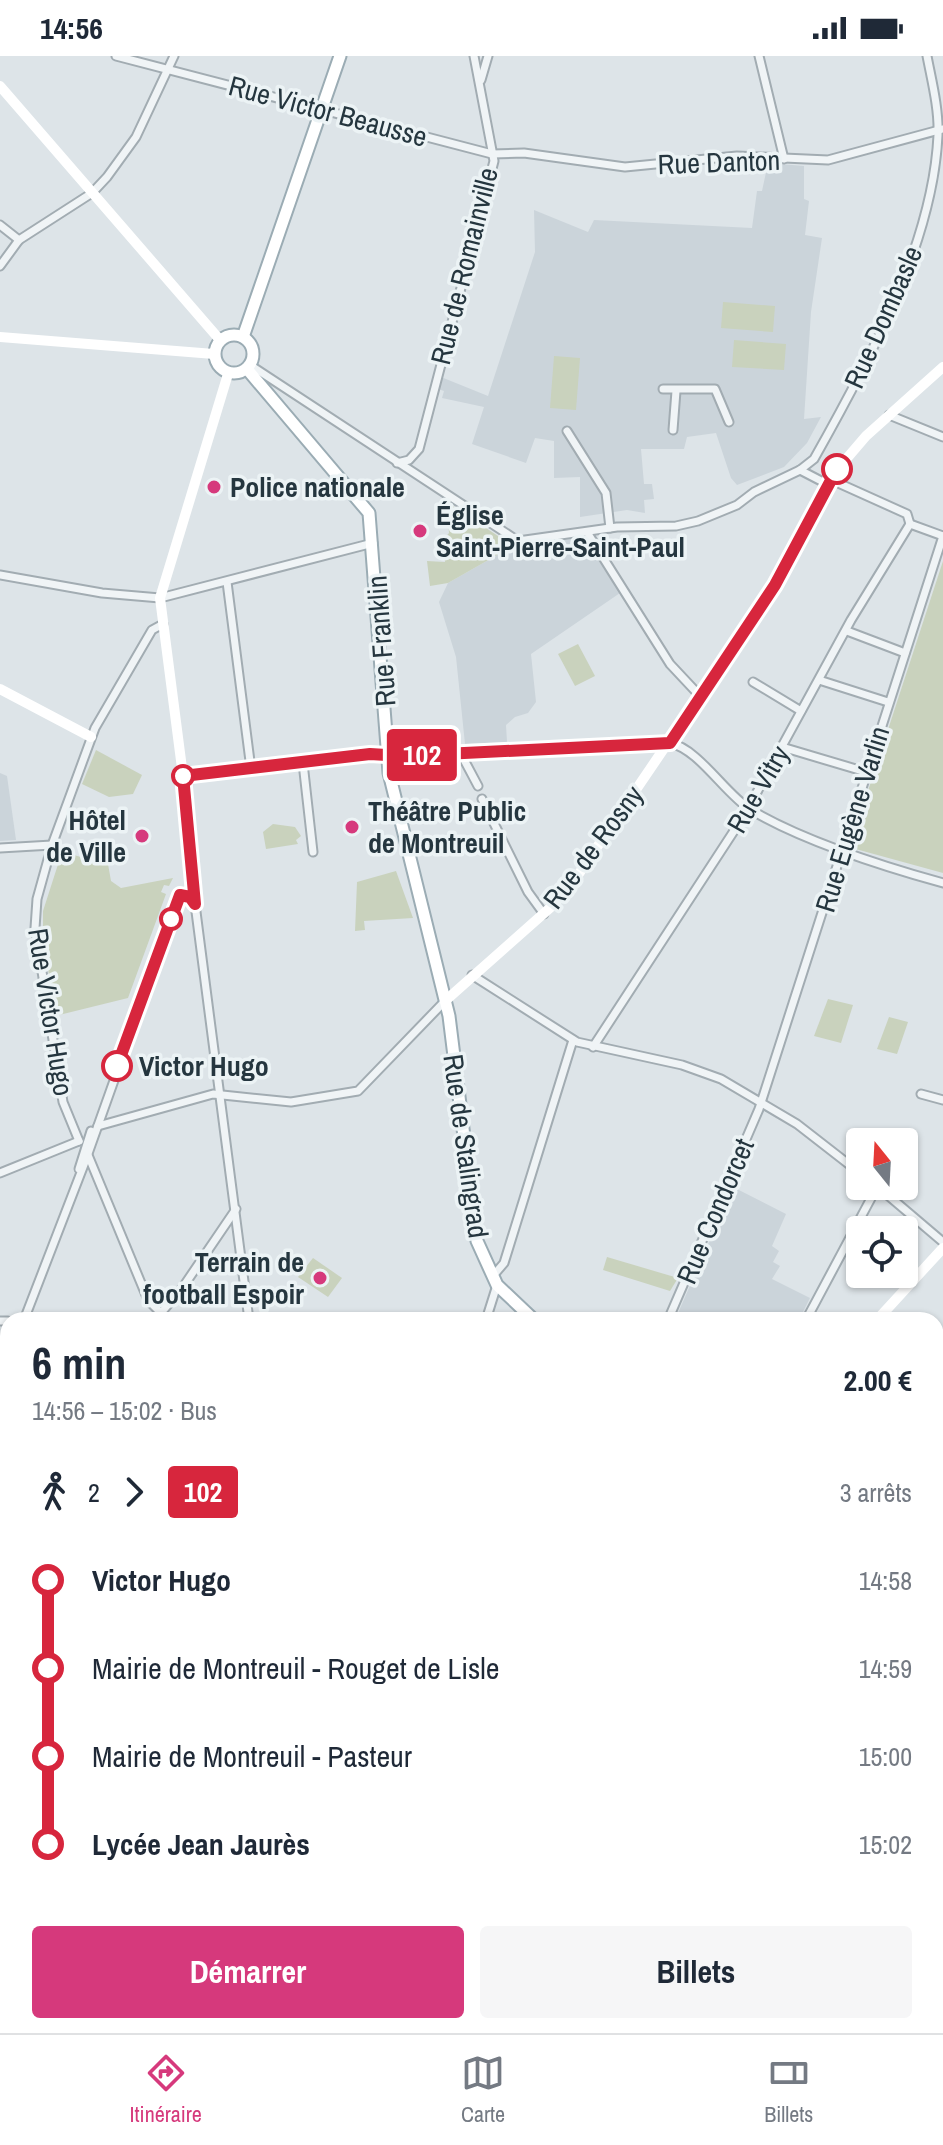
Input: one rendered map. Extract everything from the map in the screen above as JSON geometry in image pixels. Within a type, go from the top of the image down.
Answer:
[{"type":"main road","points":[[243,337],[340,56]]},
{"type":"main road","points":[[0,86],[220,340]]},
{"type":"main road","points":[[232,335],[243,337],[252,346],[248,367],[228,374],[217,365],[214,354],[220,340],[232,335]]},
{"type":"main road","points":[[0,337],[214,354]]},
{"type":"main road","name":"Rue Franklin","points":[[248,367],[369,513],[389,773],[445,1001]]},
{"type":"main road","name":"Rue de Rosny","points":[[445,1001],[544,914],[576,878],[775,585],[831,483],[889,415],[943,367]]},
{"type":"main road","points":[[183,776],[160,598],[228,374]]},
{"type":"main road","points":[[0,689],[91,737]]},
{"type":"main road","points":[[388,756],[670,743]]},
{"type":"main road","name":"Rue de Stalingrad","points":[[445,1001],[475,1231],[494,1281],[526,1312]]},
{"type":"main road","points":[[884,1312],[943,1245]]},
{"type":"street","name":"Rue Victor Beausse","points":[[116,56],[492,154]]},
{"type":"street","points":[[0,266],[19,240],[92,193],[136,137],[174,56]]},
{"type":"street","name":"Rue de Romainville","points":[[397,463],[409,460],[419,449],[494,161],[474,56]]},
{"type":"street","points":[[481,80],[488,56]]},
{"type":"street","points":[[759,56],[784,159]]},
{"type":"street","name":"Rue Dombasle","points":[[800,470],[814,459],[835,421],[913,257],[933,188],[940,130],[927,56]]},
{"type":"street","name":"Rue Danton","points":[[492,154],[524,153],[625,167],[737,156],[842,159],[940,130]]},
{"type":"street","points":[[0,225],[19,240]]},
{"type":"street","points":[[248,367],[516,541],[610,528],[676,526],[698,521],[737,505],[754,492],[800,470],[907,514],[910,524],[943,536]]},
{"type":"street","points":[[663,389],[715,389],[729,422]]},
{"type":"street","points":[[673,430],[676,391]]},
{"type":"street","points":[[889,415],[943,437]]},
{"type":"street","points":[[567,431],[606,493],[610,528]]},
{"type":"street","name":"Rue Vitry","points":[[593,1047],[748,808],[910,524]]},
{"type":"street","points":[[587,532],[670,664],[700,696]]},
{"type":"street","name":"Rue Eugène Varlin","points":[[762,1102],[943,536]]},
{"type":"street","points":[[0,575],[102,593],[160,598],[373,543]]},
{"type":"street","points":[[227,582],[251,769]]},
{"type":"street","name":"Rue Victor Hugo","points":[[82,1143],[63,1102],[35,928],[37,899],[52,845],[91,737],[152,630],[163,624]]},
{"type":"street","points":[[847,631],[905,653]]},
{"type":"street","points":[[819,680],[888,702]]},
{"type":"street","points":[[753,682],[801,711]]},
{"type":"street","points":[[670,743],[685,749],[748,808],[842,850],[943,883]]},
{"type":"street","points":[[782,747],[866,772]]},
{"type":"street","points":[[183,776],[370,754],[388,756]]},
{"type":"street","points":[[461,754],[478,786]]},
{"type":"street","points":[[303,763],[313,852]]},
{"type":"street","points":[[482,799],[528,892],[544,914]]},
{"type":"street","points":[[0,848],[52,845]]},
{"type":"street","points":[[27,1312],[88,1154],[180,895],[190,897],[195,904],[248,1312]]},
{"type":"street","points":[[472,975],[573,1040],[702,1072],[762,1102],[846,1163]]},
{"type":"street","points":[[98,1126],[213,1094],[291,1102],[358,1091],[445,1001]]},
{"type":"street","points":[[488,1312],[494,1281],[504,1263],[573,1040]]},
{"type":"street","points":[[921,1094],[943,1100]]},
{"type":"street","name":"Rue Condorcet","points":[[671,1312],[762,1102]]},
{"type":"street","points":[[79,1171],[82,1143],[101,1112]]},
{"type":"street","points":[[0,1173],[82,1143]]},
{"type":"street","points":[[88,1154],[155,1312]]},
{"type":"street","points":[[810,1312],[870,1200]]},
{"type":"street","points":[[893,1200],[943,1245]]},
{"type":"street","points":[[162,1312],[236,1209]]},
{"type":"shaded area","points":[[768,163],[804,166],[804,199],[809,201],[805,235],[822,238],[811,312],[804,419],[821,417],[807,443],[784,467],[737,485],[731,478],[716,433],[687,437],[684,449],[641,449],[644,484],[652,484],[654,499],[644,500],[645,513],[627,510],[580,517],[580,477],[554,478],[554,441],[535,438],[526,463],[472,444],[484,407],[442,398],[444,391],[438,389],[441,377],[488,396],[535,252],[534,210],[588,232],[594,220],[752,228],[757,191],[762,191]]},
{"type":"shaded area","points":[[584,539],[620,593],[531,654],[536,702],[528,713],[515,717],[506,725],[507,742],[465,744],[456,657],[439,602],[448,583],[513,546],[517,548]]},
{"type":"shaded area","points":[[0,773],[7,776],[16,840],[0,841]]},
{"type":"shaded area","points":[[733,1187],[786,1214],[772,1246],[779,1251],[773,1262],[780,1266],[772,1279],[810,1298],[803,1312],[678,1312]]},
{"type":"green space","points":[[723,302],[775,306],[773,332],[721,328]]},
{"type":"green space","points":[[734,340],[786,344],[784,370],[732,367]]},
{"type":"green space","points":[[554,356],[580,358],[576,410],[550,408]]},
{"type":"green space","points":[[450,504],[513,546],[448,583],[430,586],[427,561],[445,562],[443,540],[449,533],[448,520],[441,516]]},
{"type":"green space","points":[[943,561],[943,873],[852,848],[851,843]]},
{"type":"green space","points":[[578,644],[595,676],[575,686],[558,654]]},
{"type":"green space","points":[[96,750],[142,775],[133,794],[109,797],[82,784]]},
{"type":"green space","points":[[273,824],[295,827],[301,836],[296,840],[298,844],[266,849],[263,832]]},
{"type":"green space","points":[[62,852],[108,864],[111,881],[121,888],[173,878],[161,892],[166,894],[128,998],[55,1016],[43,935],[43,911]]},
{"type":"green space","points":[[396,871],[413,918],[364,921],[365,930],[355,931],[357,882]]},
{"type":"green space","points":[[828,999],[853,1005],[841,1043],[814,1036]]},
{"type":"green space","points":[[889,1017],[908,1022],[897,1054],[877,1049]]},
{"type":"green space","points":[[607,1257],[678,1278],[670,1291],[603,1270]]},
{"type":"green space","name":"Terrain de football Espoir","points":[[313,1258],[342,1278],[328,1297],[298,1277]]},
{"type":"bus line","name":"102","points":[[117,1066],[180,895],[190,897],[195,904],[193,851],[183,776],[370,754],[403,756],[670,743],[775,585],[837,469]]},
{"type":"place","name":"Police nationale","points":[[214,487]]},
{"type":"place","name":"Église Saint-Pierre-Saint-Paul","points":[[420,531]]},
{"type":"place","name":"Théâtre Public de Montreuil","points":[[352,827]]},
{"type":"place","name":"Hôtel de Ville","points":[[142,836]]},
{"type":"place","name":"Victor Hugo","points":[[117,1066]]},
{"type":"place","name":"Terrain de football Espoir","points":[[320,1278]]}]
